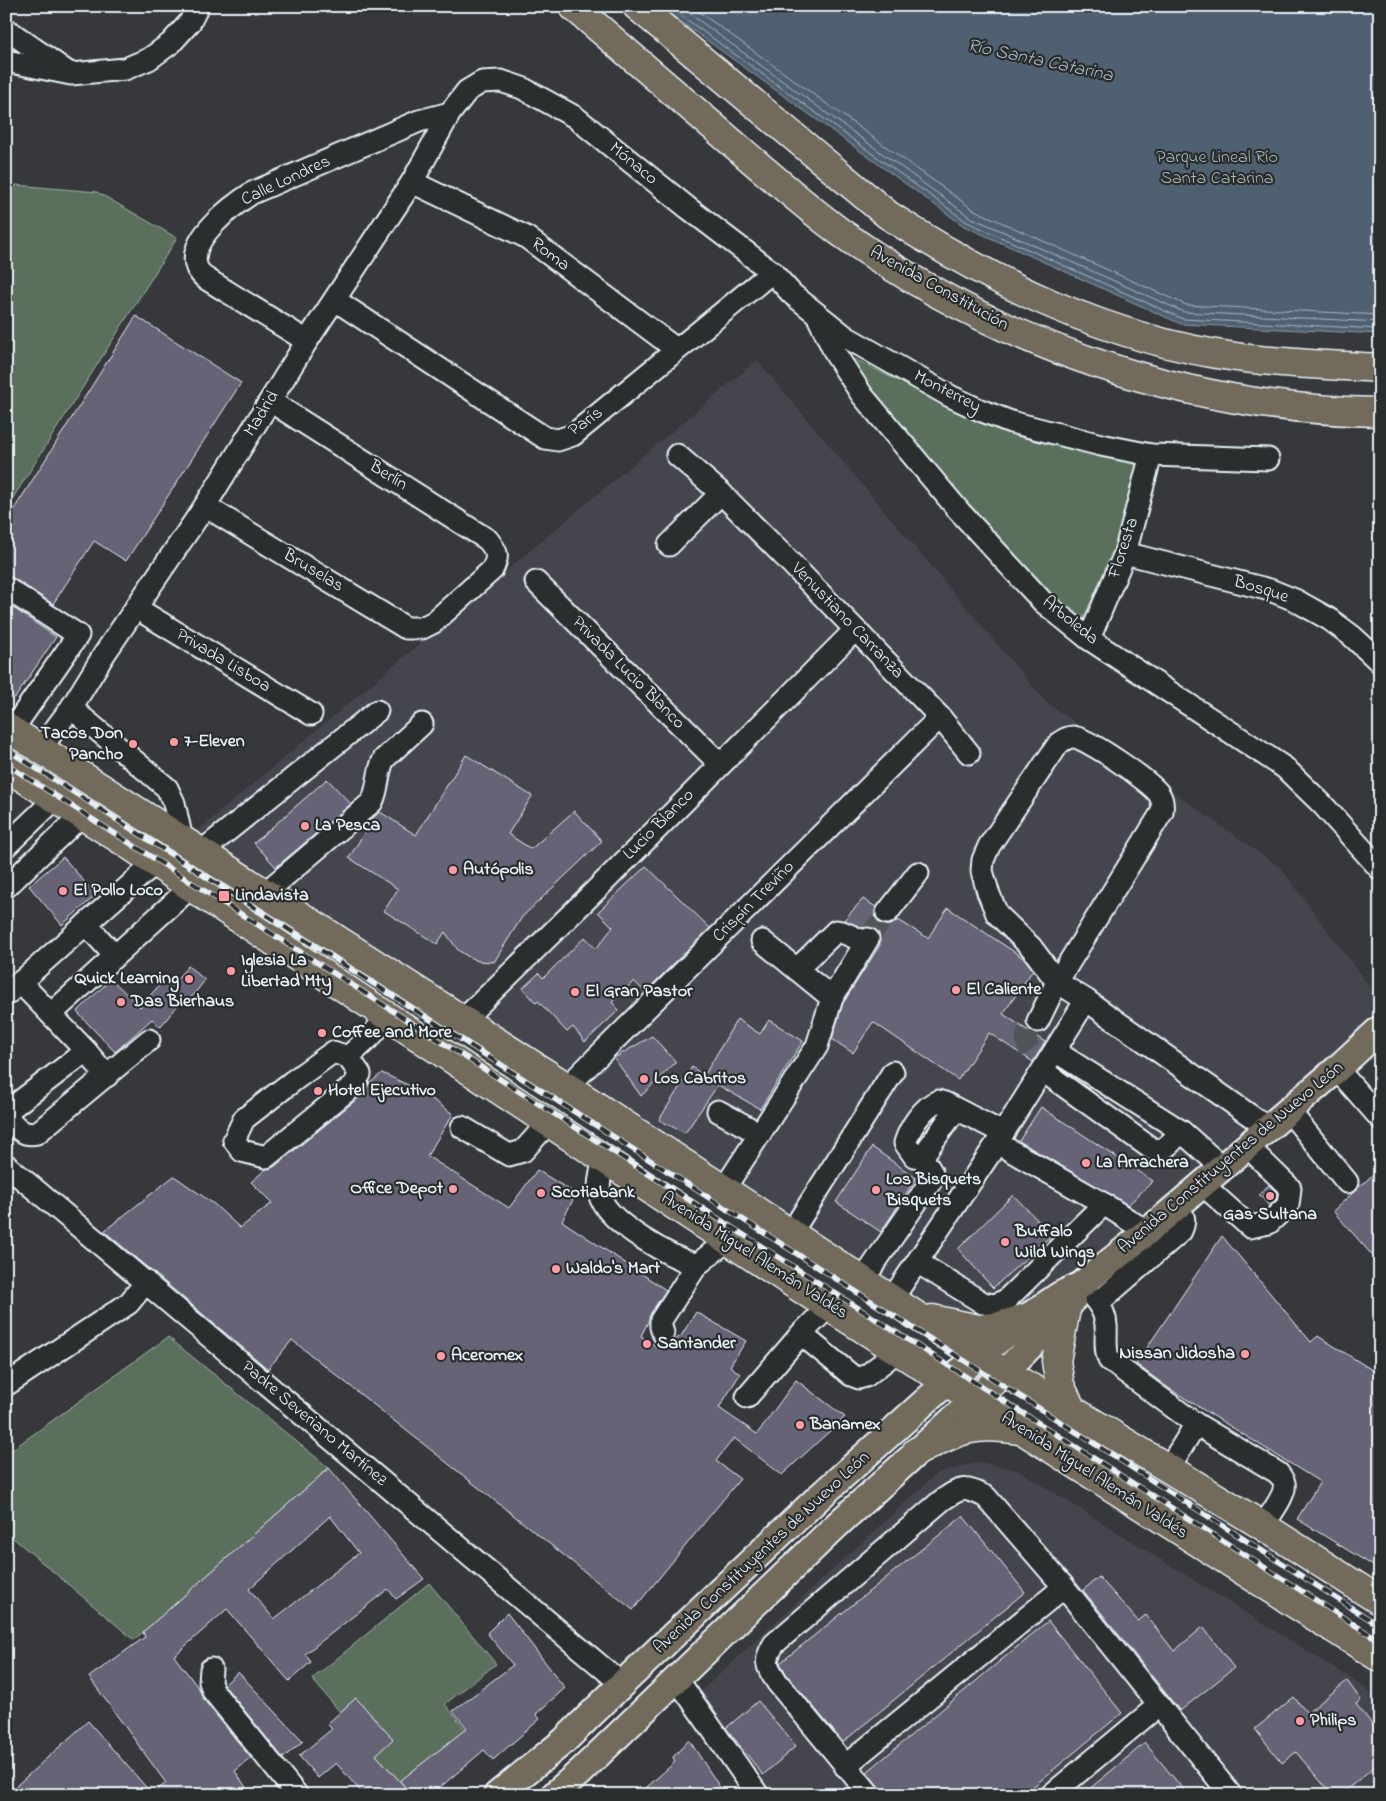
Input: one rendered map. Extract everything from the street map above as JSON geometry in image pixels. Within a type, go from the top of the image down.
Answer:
[{"type":"highway","name":"Avenida Constitución","points":[[573,6],[803,204],[878,258],[957,304],[1007,328],[1083,359],[1170,385],[1214,395],[1277,405],[1340,411],[1380,412]]},
{"type":"highway","name":"Avenida Constitución","points":[[637,6],[888,214],[925,238],[996,278],[1073,312],[1155,340],[1235,357],[1380,368]]},
{"type":"highway","points":[[8,736],[40,749],[266,892],[1004,1373],[1072,1410],[1263,1526],[1380,1601]]},
{"type":"highway","points":[[40,749],[48,771],[58,782],[99,811],[126,843]]},
{"type":"highway","name":"Avenida Miguel Alemán Valdés","points":[[6,767],[126,843],[829,1306],[1380,1658]]},
{"type":"highway","points":[[155,863],[164,858],[172,857],[246,897],[257,896],[266,892]]},
{"type":"highway","points":[[1066,1309],[1056,1361],[1060,1385],[1072,1410]]},
{"type":"highway","points":[[917,1316],[978,1329],[1000,1326],[1026,1318]]},
{"type":"highway","points":[[916,1452],[951,1434],[973,1427],[1001,1427],[1023,1431]]},
{"type":"main road","name":"Avenida Constituyentes de Nuevo León","points":[[554,1795],[840,1522],[1004,1373],[1066,1309],[1089,1294],[1147,1232],[1289,1111],[1380,1029]]},
{"type":"main road","name":"Avenida Constituyentes de Nuevo León","points":[[497,1795],[564,1741],[817,1499],[948,1382],[1026,1318],[1060,1295],[1089,1294]]},
{"type":"street","points":[[6,61],[71,74],[125,69],[149,59],[171,43],[190,22],[198,6]]},
{"type":"street","points":[[6,28],[71,74]]},
{"type":"street","name":"Mónaco","points":[[482,82],[502,81],[522,88],[575,117],[688,208],[772,272]]},
{"type":"street","name":"Madrid","points":[[40,749],[71,708],[205,506],[307,341],[412,182],[450,113],[467,91],[482,82]]},
{"type":"street","name":"Calle Londres","points":[[307,341],[205,278],[196,264],[197,250],[202,238],[232,207],[252,193],[419,122],[450,113]]},
{"type":"street","name":"Roma","points":[[412,182],[526,237],[676,349]]},
{"type":"street","name":"Monterrey","points":[[772,272],[792,294],[817,315],[855,342],[950,396],[1011,422],[1101,445],[1151,455],[1268,459]]},
{"type":"street","name":"París","points":[[335,300],[545,438],[558,440],[573,435],[772,272]]},
{"type":"street","name":"Arboleda","points":[[817,315],[836,355],[862,395],[960,512],[1043,602],[1089,639],[1285,768],[1322,804],[1380,869]]},
{"type":"street","name":"Berlín","points":[[270,401],[488,540],[495,550],[497,558],[492,570],[434,622],[422,628]]},
{"type":"street","name":"Venustiano Carranza","points":[[677,455],[721,493],[782,554],[940,717],[969,753]]},
{"type":"street","name":"Floresta","points":[[1089,639],[1125,553],[1151,455]]},
{"type":"street","points":[[668,545],[721,493]]},
{"type":"street","name":"Bruselas","points":[[205,506],[406,628],[422,628]]},
{"type":"street","name":"Bosque","points":[[1125,553],[1270,590],[1295,600],[1329,619],[1352,636],[1380,662]]},
{"type":"street","name":"Privada Lucio Blanco","points":[[536,582],[720,764]]},
{"type":"street","points":[[6,588],[78,635],[8,736]]},
{"type":"street","name":"Privada Lisboa","points":[[136,608],[311,714]]},
{"type":"street","name":"Lucio Blanco","points":[[462,1020],[605,881],[855,630]]},
{"type":"street","points":[[71,708],[167,788],[192,846],[377,711]]},
{"type":"street","name":"Crispín Treviño","points":[[567,1087],[940,717]]},
{"type":"street","points":[[266,892],[372,802],[384,759],[422,724]]},
{"type":"street","points":[[1066,1031],[1052,1021],[1033,1026],[1057,982],[1162,812],[1163,805],[1162,799],[1155,789],[1138,776],[1104,752],[1081,739],[1073,737],[1066,738],[1059,743],[989,846],[983,860],[982,871],[997,914],[1031,948],[1057,982],[1086,1000],[1268,1128]]},
{"type":"street","points":[[6,846],[56,798]]},
{"type":"street","points":[[6,887],[82,815]]},
{"type":"street","points":[[107,1076],[51,1014],[13,989],[155,863]]},
{"type":"street","points":[[887,913],[918,873]]},
{"type":"street","points":[[51,1014],[191,887]]},
{"type":"street","points":[[86,924],[115,956]]},
{"type":"street","points":[[724,1189],[817,1046],[832,998],[866,940],[836,931],[797,969]]},
{"type":"street","points":[[762,942],[832,998]]},
{"type":"street","points":[[892,1299],[1000,1138],[1046,1060],[1086,1000]]},
{"type":"street","points":[[348,1057],[371,1036],[388,1016]]},
{"type":"street","points":[[6,1116],[24,1134],[31,1135],[37,1133],[149,1040]]},
{"type":"street","points":[[6,1112],[86,1051]]},
{"type":"street","points":[[333,1052],[348,1057],[360,1074],[354,1085],[266,1157],[242,1151],[234,1140],[244,1119],[333,1052]]},
{"type":"street","points":[[1046,1060],[1152,1149],[1158,1151],[1164,1148],[1181,1131]]},
{"type":"street","points":[[1046,1060],[1181,1131],[1223,1168]]},
{"type":"street","points":[[1337,1069],[1380,1118]]},
{"type":"street","points":[[791,1233],[893,1072]]},
{"type":"street","points":[[45,1082],[66,1109]]},
{"type":"street","points":[[863,1280],[930,1180],[932,1173],[922,1157],[914,1156],[905,1143],[908,1135],[926,1108],[938,1101],[956,1109],[1147,1232]]},
{"type":"street","points":[[718,1111],[760,1134]]},
{"type":"street","points":[[1289,1111],[1347,1182]]},
{"type":"street","points":[[462,1127],[509,1155],[523,1152],[549,1122]]},
{"type":"street","points":[[1203,1185],[1250,1227],[1269,1223],[1288,1205],[1290,1188],[1247,1146]]},
{"type":"street","points":[[604,1157],[600,1182],[600,1198],[610,1214],[670,1255],[697,1265]]},
{"type":"street","name":"Padre Severiano Martínez","points":[[6,1165],[622,1684]]},
{"type":"street","points":[[917,1262],[983,1303],[995,1305],[1006,1300],[1104,1204]]},
{"type":"street","points":[[1177,1207],[1183,1214],[1184,1223],[1181,1231],[1089,1294],[1103,1313],[1106,1324],[1105,1351],[1109,1360],[1196,1424],[1278,1473],[1284,1480],[1285,1488],[1283,1495],[1263,1526]]},
{"type":"street","points":[[663,1333],[660,1326],[661,1320],[697,1265],[728,1239]]},
{"type":"street","points":[[6,1385],[129,1303],[146,1282]]},
{"type":"street","points":[[748,1397],[801,1334],[829,1306]]},
{"type":"street","points":[[801,1334],[851,1376],[859,1378],[866,1376],[899,1350]]},
{"type":"street","points":[[1168,1469],[1196,1424]]},
{"type":"street","points":[[870,1795],[777,1682],[768,1666],[768,1655],[774,1644],[942,1501],[954,1492],[969,1488],[986,1497],[1064,1587],[1231,1795]]},
{"type":"street","points":[[845,1766],[1064,1587]]},
{"type":"street","points":[[211,1670],[210,1682],[213,1691],[297,1795]]},
{"type":"street","points":[[677,1679],[758,1795]]},
{"type":"street","points":[[1051,1795],[1160,1705]]},
{"type":"shaded area","points":[[757,360],[1046,702],[1281,868],[1380,1001],[1380,1020],[971,1368],[167,856]]},
{"type":"shaded area","name":"Philips","points":[[979,1462],[1018,1470],[1360,1684],[1380,1701],[1380,1795],[768,1795],[698,1694],[937,1473]]},
{"type":"green space","points":[[16,185],[97,192],[177,238],[6,509],[6,199]]},
{"type":"green space","points":[[855,359],[984,421],[1028,437],[1055,445],[1139,462],[1116,548],[1083,619],[1075,620],[963,499],[855,374],[851,362]]},
{"type":"green space","points":[[168,1337],[329,1468],[134,1640],[6,1532],[6,1454]]},
{"type":"green space","points":[[429,1583],[496,1664],[445,1704],[466,1730],[400,1781],[376,1755],[392,1739],[355,1699],[340,1712],[312,1679]]},
{"type":"water","name":"Río Santa Catarina","points":[[659,6],[1380,6],[1380,334],[1181,324],[964,226]]},
{"type":"building","points":[[136,316],[241,383],[126,561],[94,541],[53,604],[13,578],[6,576],[6,522]]},
{"type":"building","points":[[6,603],[56,637],[15,698],[6,692]]},
{"type":"building","points":[[466,755],[532,796],[508,834],[531,849],[574,811],[602,841],[522,917],[494,962],[478,961],[467,956],[458,950],[445,932],[437,944],[384,911],[398,889],[349,858],[374,817],[380,812],[416,835]]},
{"type":"building","name":"La Pesca","points":[[327,779],[351,804],[276,867],[254,843]]},
{"type":"building","points":[[139,831],[319,947],[317,951],[200,874]]},
{"type":"building","name":"El Pollo Loco","points":[[63,857],[96,895],[62,925],[29,886]]},
{"type":"building","points":[[646,866],[710,928],[645,992],[634,981],[612,1002],[619,1010],[585,1042],[573,1027],[567,1032],[523,988],[539,973],[543,978],[585,937],[596,949],[613,927],[598,912]]},
{"type":"building","name":"El Caliente","points":[[863,899],[876,907],[875,917],[880,923],[891,925],[898,920],[928,938],[948,908],[1025,959],[1033,970],[1003,1014],[1045,1042],[1033,1062],[989,1033],[958,1080],[873,1022],[853,1053],[832,1039],[843,1003],[880,945],[879,933],[875,929],[863,928],[844,920]]},
{"type":"building","points":[[188,966],[205,980],[188,1002],[183,999],[160,1027],[152,1019],[115,1052],[77,1012],[111,979],[140,1007],[162,982],[169,988]]},
{"type":"building","points":[[737,1019],[760,1034],[769,1020],[803,1041],[760,1109],[718,1085],[685,1133],[659,1120],[692,1067],[704,1076]]},
{"type":"building","name":"Los Cabritos","points":[[652,1036],[676,1062],[641,1096],[614,1058]]},
{"type":"building","name":"Aceromex","points":[[382,1073],[419,1090],[453,1114],[427,1156],[509,1208],[537,1170],[576,1194],[562,1221],[666,1290],[651,1313],[641,1336],[660,1349],[681,1336],[696,1312],[746,1341],[730,1366],[740,1374],[719,1408],[757,1434],[796,1380],[845,1417],[782,1475],[734,1438],[716,1461],[740,1479],[633,1610],[292,1340],[268,1369],[104,1231],[174,1176],[214,1204],[240,1228],[272,1203],[251,1182],[266,1169],[274,1167],[362,1095],[369,1084]]},
{"type":"building","name":"La Arrachera","points":[[1041,1107],[1153,1181],[1128,1205],[1019,1141]]},
{"type":"building","name":"Los Bisquets Bisquets","points":[[872,1147],[916,1178],[881,1232],[836,1202]]},
{"type":"building","points":[[1380,1168],[1380,1264],[1333,1211]]},
{"type":"building","name":"Gas Sultana","points":[[1269,1185],[1277,1193],[1276,1199],[1269,1206],[1259,1194]]},
{"type":"building","name":"Buffalo Wild Wings","points":[[1013,1195],[1052,1235],[993,1288],[958,1249]]},
{"type":"building","name":"Nissan Jidosha","points":[[1222,1236],[1311,1342],[1318,1336],[1380,1375],[1380,1570],[1297,1519],[1320,1482],[1170,1389],[1136,1364]]},
{"type":"building","points":[[329,1468],[424,1579],[396,1599],[388,1589],[305,1654],[311,1662],[289,1681],[227,1609],[174,1656],[200,1690],[203,1699],[251,1758],[235,1771],[251,1795],[6,1795],[88,1721],[152,1794],[166,1783],[89,1677],[145,1637],[143,1632]],"holes":[[[330,1516],[359,1553],[274,1619],[249,1589]]]},
{"type":"building","points":[[963,1516],[1025,1592],[843,1742],[787,1675],[780,1663]]},
{"type":"building","points":[[1099,1577],[1138,1621],[1146,1615],[1174,1651],[1203,1627],[1234,1668],[1180,1711],[1083,1590]]},
{"type":"building","points":[[507,1613],[565,1688],[536,1714],[540,1719],[493,1760],[484,1750],[431,1795],[411,1795],[400,1781],[467,1728],[453,1711],[513,1665],[487,1633]]},
{"type":"building","points":[[1048,1621],[1122,1713],[1023,1795],[885,1795],[867,1772]]},
{"type":"building","points":[[238,1672],[303,1741],[283,1758],[224,1685]]},
{"type":"building","points":[[1347,1681],[1361,1700],[1356,1704],[1380,1734],[1380,1762],[1340,1795],[1332,1795],[1296,1752],[1282,1763],[1255,1729],[1294,1697],[1307,1713]]},
{"type":"building","points":[[356,1698],[393,1739],[376,1755],[406,1788],[396,1795],[372,1795],[367,1788],[362,1793],[336,1763],[318,1778],[299,1756],[332,1729],[327,1724]]},
{"type":"building","points":[[758,1701],[796,1746],[763,1775],[726,1728]]},
{"type":"building","points":[[689,1740],[725,1795],[638,1795],[675,1762],[673,1757]]},
{"type":"building","points":[[1145,1743],[1188,1795],[1082,1795]]},
{"type":"tunnel","points":[[868,939],[887,913]]},
{"type":"tunnel","points":[[1028,1031],[1026,1039],[1028,1046],[1038,1057]]},
{"type":"railway","points":[[6,749],[1380,1626]]},
{"type":"railway","points":[[6,764],[1380,1641]]},
{"type":"place","name":"7-Eleven","points":[[174,742]]},
{"type":"place","name":"Tacos Don Pancho","points":[[133,744]]},
{"type":"place","name":"La Pesca","points":[[305,826]]},
{"type":"place","name":"Autópolis","points":[[453,870]]},
{"type":"place","name":"El Pollo Loco","points":[[63,891]]},
{"type":"place","name":"Lindavista","points":[[224,896]]},
{"type":"place","name":"Iglesia La Libertad Mty","points":[[231,971]]},
{"type":"place","name":"Quick Learning","points":[[189,979]]},
{"type":"place","name":"El Caliente","points":[[956,990]]},
{"type":"place","name":"El Gran Pastor","points":[[575,992]]},
{"type":"place","name":"Das Bierhaus","points":[[121,1002]]},
{"type":"place","name":"Coffee and More","points":[[322,1033]]},
{"type":"place","name":"Los Cabritos","points":[[644,1079]]},
{"type":"place","name":"Hotel Ejecutivo","points":[[318,1091]]},
{"type":"place","name":"La Arrachera","points":[[1086,1163]]},
{"type":"place","name":"Office Depot","points":[[453,1189]]},
{"type":"place","name":"Los Bisquets Bisquets","points":[[876,1190]]},
{"type":"place","name":"Scotiabank","points":[[541,1193]]},
{"type":"place","name":"Gas Sultana","points":[[1270,1196]]},
{"type":"place","name":"Buffalo Wild Wings","points":[[1005,1242]]},
{"type":"place","name":"Waldo's Mart","points":[[556,1269]]},
{"type":"place","name":"Santander","points":[[647,1344]]},
{"type":"place","name":"Nissan Jidosha","points":[[1245,1354]]},
{"type":"place","name":"Aceromex","points":[[441,1356]]},
{"type":"place","name":"Banamex","points":[[800,1425]]},
{"type":"place","name":"Philips","points":[[1300,1721]]},
{"type":"park label","name":"Parque Lineal Río Santa Catarina","points":[[1217,168]]}]
